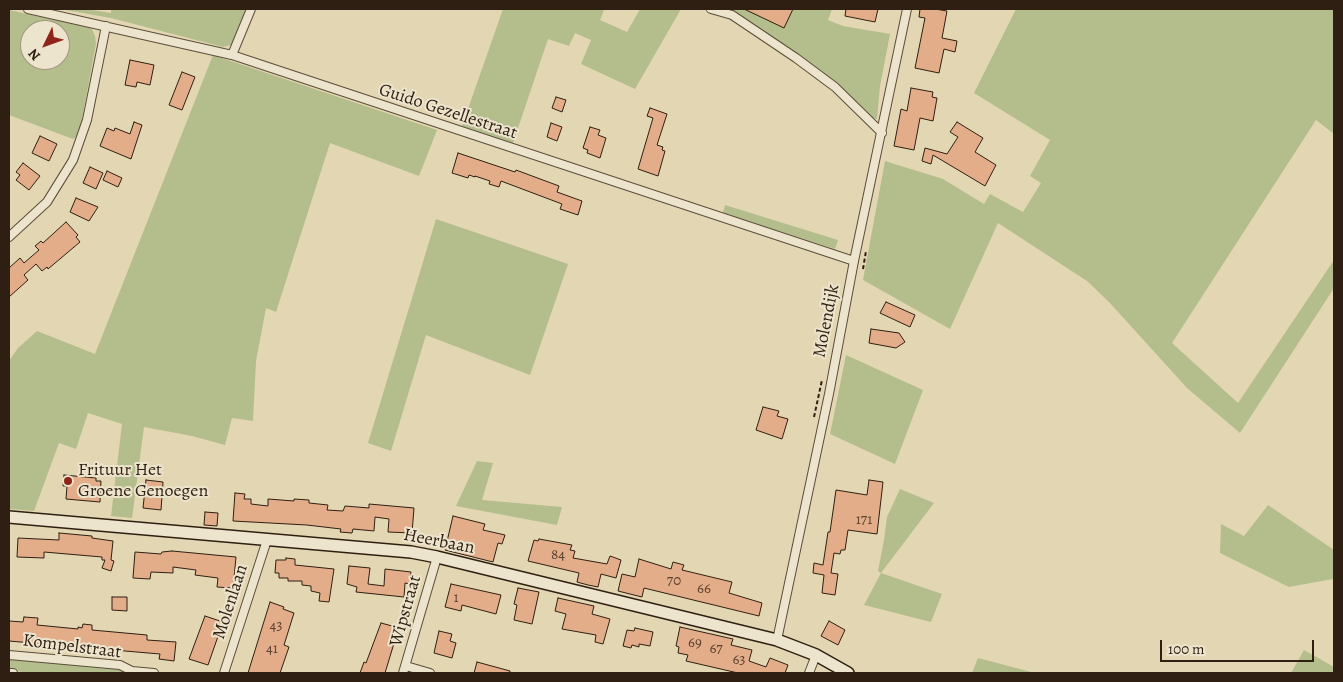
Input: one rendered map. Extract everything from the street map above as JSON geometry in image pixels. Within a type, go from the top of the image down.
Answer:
[{"type":"street","name":"Guido Gezellestraat","points":[[28,9],[232,55],[854,261]]},
{"type":"street","points":[[232,55],[251,9]]},
{"type":"street","points":[[711,9],[732,15],[796,58],[835,87],[882,132]]},
{"type":"street","name":"Molendijk","points":[[778,640],[907,9]]},
{"type":"street","points":[[9,237],[47,202],[73,160],[87,120],[106,26]]},
{"type":"street","name":"Heerbaan","points":[[9,517],[411,552],[778,640],[816,655],[848,673]]},
{"type":"street","name":"Molenlaan","points":[[224,673],[267,540]]},
{"type":"street","name":"Wipstraat","points":[[404,669],[437,557]]},
{"type":"street","name":"Kompelstraat","points":[[9,655],[120,665],[130,672],[154,673]]},
{"type":"street","points":[[809,673],[816,655]]},
{"type":"street","points":[[404,669],[430,673]]},
{"type":"street","name":"Kompelstraat","points":[[9,673],[14,673]]},
{"type":"green space","points":[[60,9],[86,9],[111,13],[111,9],[248,9],[231,45],[223,47],[111,18]]},
{"type":"green space","points":[[503,9],[602,9],[604,10],[600,20],[627,32],[640,9],[681,9],[635,89],[581,64],[591,40],[575,33],[569,46],[548,39],[513,143],[462,126]]},
{"type":"green space","points":[[725,9],[832,9],[828,20],[843,26],[890,34],[880,86],[877,119],[871,118],[745,20]]},
{"type":"green space","points":[[1016,9],[1334,9],[1334,134],[1316,120],[1172,343],[1238,403],[1334,260],[1334,288],[1240,433],[1187,388],[1109,302],[1087,281],[998,223],[950,329],[863,280],[885,161],[943,179],[984,204],[990,194],[1023,212],[1041,183],[1030,176],[1050,140],[974,93]]},
{"type":"green space","points":[[9,10],[55,20],[20,20],[20,70],[70,70],[70,23],[92,29],[96,44],[79,135],[73,139],[9,115]]},
{"type":"green space","points":[[213,55],[437,130],[419,176],[330,143],[276,312],[266,308],[256,361],[253,421],[232,418],[225,445],[192,436],[144,427],[132,518],[111,516],[122,424],[88,413],[76,449],[59,443],[34,511],[9,509],[9,361],[18,348],[37,331],[95,354]]},
{"type":"green space","points":[[725,205],[838,240],[835,249],[723,213]]},
{"type":"green space","points":[[436,219],[568,264],[530,375],[426,335],[391,451],[368,443]]},
{"type":"green space","points":[[846,355],[923,390],[895,464],[830,434]]},
{"type":"green space","points":[[477,461],[493,463],[482,500],[562,507],[557,525],[456,506]]},
{"type":"green space","points":[[900,489],[934,503],[881,573],[878,571],[887,517]]},
{"type":"green space","points":[[1268,505],[1334,550],[1333,579],[1289,587],[1220,553],[1221,524],[1244,536]]},
{"type":"green space","points":[[881,573],[942,594],[931,622],[864,605]]},
{"type":"green space","points":[[1304,650],[1334,667],[1334,673],[1291,673]]},
{"type":"green space","points":[[9,657],[120,668],[123,670],[121,673],[26,673],[9,669]]},
{"type":"green space","points":[[978,658],[1035,673],[972,673]]},
{"type":"building","points":[[744,9],[793,9],[784,28]]},
{"type":"building","points":[[846,9],[878,9],[875,22],[845,16]]},
{"type":"building","points":[[920,9],[947,11],[942,38],[957,41],[955,52],[944,49],[939,73],[915,68],[925,18],[919,17]]},
{"type":"building","points":[[130,60],[154,65],[150,85],[137,82],[136,87],[125,85]]},
{"type":"building","points":[[182,72],[195,77],[182,110],[169,105]]},
{"type":"building","points":[[911,88],[933,92],[932,97],[937,98],[933,121],[920,118],[914,150],[894,146],[901,109],[907,111]]},
{"type":"building","points":[[556,97],[566,100],[562,112],[552,108]]},
{"type":"building","points":[[650,108],[667,114],[657,145],[663,147],[662,150],[665,151],[658,176],[638,169],[653,118],[647,116]]},
{"type":"building","points":[[134,122],[142,125],[131,159],[100,146],[107,128],[114,131],[115,128],[130,134]]},
{"type":"building","points":[[957,122],[983,138],[975,152],[996,165],[985,186],[933,155],[931,164],[922,161],[925,148],[947,154],[958,137],[950,132]]},
{"type":"building","points":[[551,123],[562,127],[557,141],[547,137]]},
{"type":"building","points":[[590,127],[600,130],[598,135],[606,138],[600,158],[587,153],[588,150],[583,148]]},
{"type":"building","points":[[40,136],[57,144],[49,161],[32,153]]},
{"type":"building","points":[[458,153],[515,172],[516,170],[559,186],[557,192],[582,201],[578,215],[560,209],[562,204],[501,181],[499,187],[489,184],[490,181],[475,176],[469,175],[468,178],[452,173]]},
{"type":"building","points":[[23,163],[40,176],[29,190],[16,180],[20,175],[16,172]]},
{"type":"building","points":[[90,167],[103,173],[96,189],[83,183]]},
{"type":"building","points":[[107,171],[122,178],[118,187],[103,180]]},
{"type":"building","points":[[76,198],[98,207],[89,221],[70,212]]},
{"type":"building","points":[[66,222],[78,235],[76,237],[80,242],[48,269],[47,267],[42,271],[36,264],[24,275],[28,280],[9,297],[9,268],[20,258],[24,263],[39,250],[35,246],[41,241],[43,243]]},
{"type":"building","points":[[886,302],[915,315],[910,327],[880,313]]},
{"type":"building","points":[[871,329],[899,333],[905,342],[896,348],[869,343]]},
{"type":"building","points":[[763,407],[779,411],[777,416],[788,419],[782,439],[756,430]]},
{"type":"building","points":[[64,475],[96,478],[96,481],[101,481],[100,502],[66,499],[67,486],[63,486]]},
{"type":"building","points":[[146,480],[163,482],[161,510],[143,508]]},
{"type":"building","points":[[869,480],[883,482],[877,534],[848,530],[845,550],[841,550],[840,554],[834,553],[831,573],[838,574],[835,595],[822,593],[824,575],[813,573],[814,563],[823,565],[836,490],[867,495]]},
{"type":"building","points":[[235,493],[245,494],[244,499],[251,499],[251,504],[268,506],[268,499],[294,501],[294,499],[309,500],[309,503],[328,505],[327,510],[343,511],[345,506],[369,508],[369,504],[414,508],[412,533],[388,532],[389,519],[375,517],[374,531],[353,529],[352,533],[340,532],[341,529],[307,525],[233,521]]},
{"type":"building","points":[[205,512],[218,513],[217,526],[204,525]]},
{"type":"building","points":[[453,516],[485,524],[483,530],[505,535],[502,544],[498,543],[493,562],[445,550]]},
{"type":"building","points":[[59,533],[92,536],[92,538],[113,541],[111,560],[114,561],[111,571],[102,568],[105,560],[102,560],[102,557],[44,552],[44,558],[17,557],[18,538],[59,540]]},
{"type":"building","points":[[539,539],[572,545],[570,550],[575,551],[573,558],[607,564],[610,556],[621,560],[616,578],[601,574],[598,587],[577,582],[579,573],[528,561],[534,540],[538,541]]},
{"type":"building","points":[[172,551],[236,557],[233,588],[217,587],[218,578],[195,575],[196,570],[173,567],[173,573],[151,572],[150,579],[133,578],[135,552],[161,554],[162,552]]},
{"type":"building","points":[[286,558],[295,559],[295,565],[334,569],[329,602],[319,601],[320,593],[311,591],[311,586],[302,585],[302,581],[288,581],[288,578],[279,578],[279,573],[275,573],[276,560],[286,560]]},
{"type":"building","points":[[639,559],[671,569],[673,562],[684,565],[682,570],[732,582],[729,593],[762,603],[759,616],[644,588],[642,597],[618,591],[622,574],[635,577]]},
{"type":"building","points":[[349,566],[370,568],[368,584],[384,586],[385,569],[411,572],[410,584],[405,583],[404,597],[356,592],[357,587],[347,584]]},
{"type":"building","points":[[451,584],[501,595],[496,614],[462,605],[461,611],[445,607]]},
{"type":"building","points":[[518,588],[539,592],[532,624],[514,620],[517,605],[514,604]]},
{"type":"building","points":[[112,597],[127,597],[127,611],[112,610]]},
{"type":"building","points":[[558,598],[594,606],[592,614],[610,619],[603,644],[595,642],[596,635],[562,629],[566,614],[555,611]]},
{"type":"building","points":[[270,602],[294,613],[284,645],[289,647],[280,673],[248,673]]},
{"type":"building","points":[[205,616],[223,622],[208,665],[189,659]]},
{"type":"building","points":[[24,617],[38,618],[37,625],[78,629],[78,627],[82,628],[83,624],[92,625],[92,630],[147,635],[147,640],[176,642],[174,661],[159,659],[160,654],[9,641],[9,621],[23,622]]},
{"type":"building","points":[[829,621],[845,630],[838,645],[821,636]]},
{"type":"building","points":[[381,623],[396,627],[392,640],[395,640],[385,673],[360,673],[364,662],[366,663]]},
{"type":"building","points":[[680,627],[733,639],[731,645],[752,650],[749,661],[766,667],[770,658],[788,665],[785,673],[738,673],[686,661],[688,655],[678,653],[679,647],[676,646]]},
{"type":"building","points":[[635,628],[653,632],[650,646],[639,644],[639,647],[632,645],[631,648],[623,646],[627,630],[634,631]]},
{"type":"building","points":[[439,631],[452,634],[450,641],[456,643],[452,658],[434,653]]},
{"type":"building","points":[[477,662],[510,671],[510,673],[474,673]]},
{"type":"place","name":"Frituur Het Groene Genoegen","points":[[68,481]]}]
